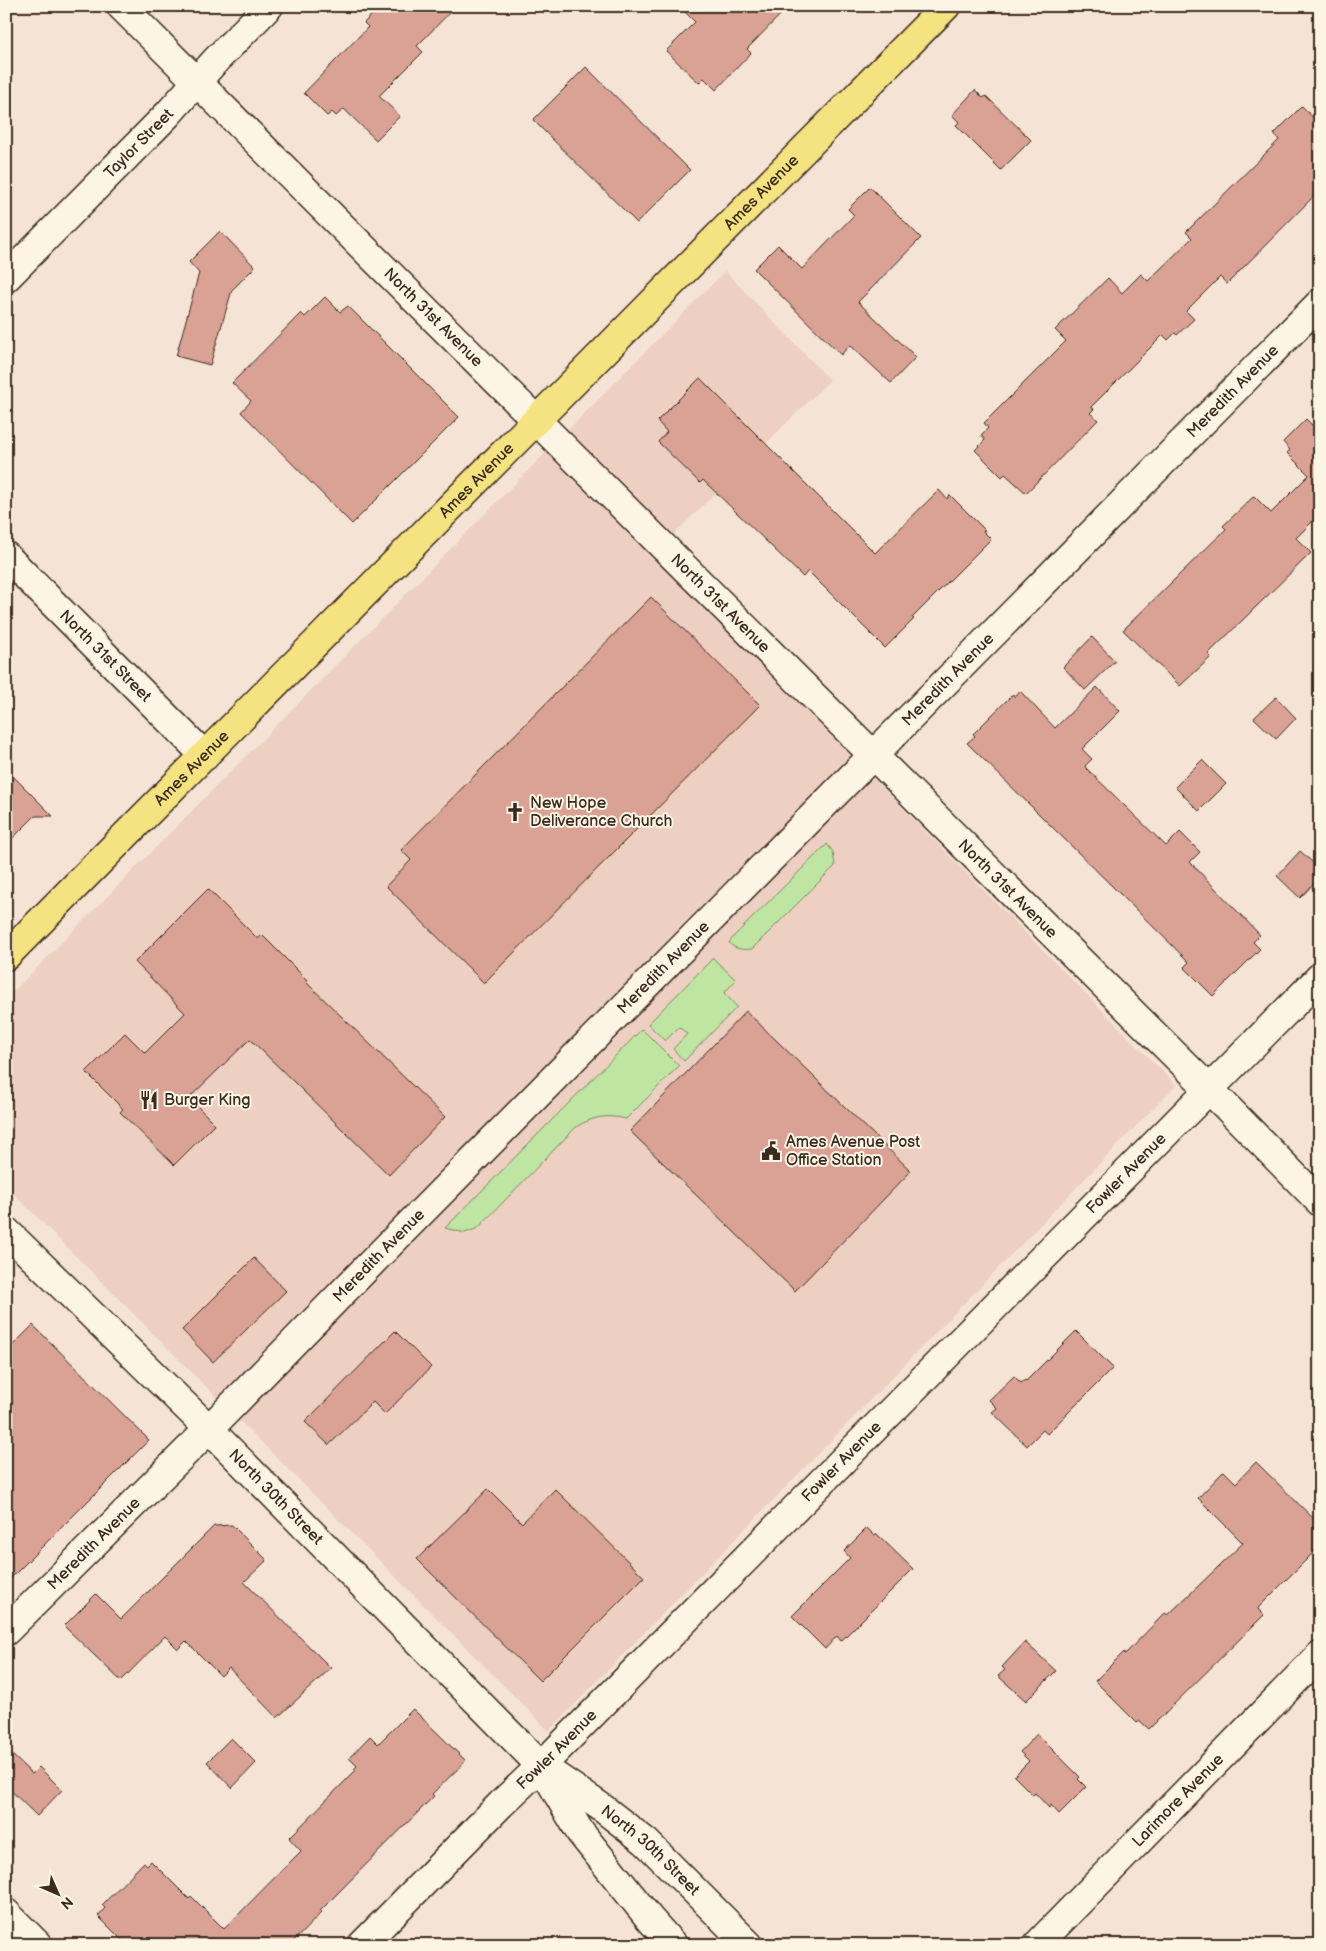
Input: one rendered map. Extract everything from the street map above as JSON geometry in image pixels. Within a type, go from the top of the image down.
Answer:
[{"type":"main road","name":"Ames Avenue","points":[[6,956],[946,6]]},
{"type":"street","name":"North 31st Avenue","points":[[121,6],[1210,1090],[1320,1202]]},
{"type":"street","name":"Taylor Street","points":[[6,278],[168,114],[268,6]]},
{"type":"street","name":"Meredith Avenue","points":[[6,1631],[209,1430],[872,755],[1320,303]]},
{"type":"street","name":"North 31st Street","points":[[6,556],[205,756]]},
{"type":"street","name":"Fowler Avenue","points":[[362,1945],[1320,977]]},
{"type":"street","name":"North 30th Street","points":[[6,1231],[209,1430],[541,1766],[601,1807],[646,1842],[750,1945]]},
{"type":"street","name":"Larimore Avenue","points":[[1036,1945],[1320,1656]]},
{"type":"street","name":"North 30th Street","points":[[541,1766],[580,1832],[673,1945]]},
{"type":"street","points":[[6,1913],[38,1945]]},
{"type":"shaded area","points":[[725,271],[830,380],[653,555],[1176,1085],[549,1731],[6,1186],[6,999]]},
{"type":"green space","points":[[827,844],[833,852],[835,866],[752,949],[740,949],[729,943],[734,936]]},
{"type":"green space","points":[[713,958],[736,980],[724,993],[737,1007],[684,1061],[673,1049],[687,1034],[679,1027],[665,1041],[648,1024]]},
{"type":"green space","points":[[642,1029],[679,1066],[626,1119],[600,1117],[576,1127],[478,1228],[465,1233],[445,1228]]},
{"type":"building","points":[[380,6],[456,6],[417,46],[423,52],[379,96],[400,116],[376,140],[344,109],[336,116],[332,112],[327,116],[304,93],[368,27],[364,23]]},
{"type":"building","points":[[679,6],[789,6],[747,49],[751,53],[716,90],[704,78],[699,83],[666,51],[695,22]]},
{"type":"building","points":[[586,67],[690,170],[637,223],[533,120]]},
{"type":"building","points":[[975,90],[983,98],[986,96],[1031,140],[1001,170],[956,125],[959,122],[952,115]]},
{"type":"building","points":[[1302,106],[1320,125],[1320,190],[1227,284],[1220,277],[1186,311],[1194,319],[1177,335],[1175,333],[1168,340],[1163,335],[1091,407],[1094,409],[1090,413],[1098,420],[1026,493],[1005,474],[1002,477],[975,450],[985,440],[981,435],[988,428],[984,423],[1066,341],[1055,330],[1108,278],[1122,293],[1141,274],[1148,281],[1192,238],[1186,232],[1279,140],[1274,134]]},
{"type":"building","points":[[870,187],[921,238],[858,302],[916,357],[891,383],[850,345],[841,355],[754,269],[778,245],[802,269],[854,215],[848,209]]},
{"type":"building","points":[[220,231],[255,267],[232,290],[210,365],[176,356],[199,273],[189,262]]},
{"type":"building","points":[[325,297],[340,312],[348,306],[459,417],[352,524],[241,412],[251,401],[232,383],[301,313],[305,317]]},
{"type":"building","points":[[700,378],[875,553],[939,490],[947,499],[950,495],[985,530],[983,531],[991,539],[912,618],[914,619],[885,648],[808,571],[803,577],[703,480],[700,483],[658,442],[667,432],[657,421]]},
{"type":"building","points":[[1306,419],[1320,433],[1320,514],[1296,538],[1311,553],[1208,654],[1211,657],[1180,686],[1123,630],[1226,529],[1223,526],[1254,496],[1271,513],[1309,475],[1287,453],[1290,450],[1283,442]]},
{"type":"building","points":[[651,597],[760,705],[484,983],[386,886],[411,860],[401,850]]},
{"type":"building","points":[[1092,637],[1115,661],[1085,690],[1063,667]]},
{"type":"building","points":[[1097,687],[1120,711],[1082,749],[1092,759],[1085,766],[1086,768],[1166,846],[1180,832],[1200,852],[1190,862],[1260,935],[1253,942],[1260,949],[1213,996],[1184,967],[1189,962],[967,743],[975,736],[973,734],[1013,694],[1015,697],[1020,691],[1055,728]]},
{"type":"building","points":[[1276,697],[1296,718],[1276,739],[1254,718]]},
{"type":"building","points":[[1202,760],[1226,784],[1199,811],[1175,787]]},
{"type":"building","points":[[6,769],[53,816],[35,816],[6,845]]},
{"type":"building","points":[[1300,851],[1320,869],[1320,877],[1300,898],[1277,876]]},
{"type":"building","points":[[208,889],[258,939],[262,935],[308,981],[306,982],[445,1117],[389,1175],[250,1039],[189,1098],[215,1124],[174,1165],[120,1112],[123,1109],[86,1072],[125,1033],[145,1053],[185,1013],[135,962]]},
{"type":"building","name":"Ames Avenue Post Office Station","points":[[746,1011],[911,1171],[795,1291],[630,1131]]},
{"type":"building","points":[[254,1258],[286,1291],[213,1362],[182,1330]]},
{"type":"building","points":[[33,1325],[149,1440],[6,1583],[6,1352]]},
{"type":"building","points":[[395,1331],[431,1367],[385,1414],[373,1402],[329,1445],[305,1422]]},
{"type":"building","points":[[1076,1331],[1113,1368],[1047,1434],[1043,1430],[1027,1446],[992,1412],[997,1408],[989,1400],[1014,1376],[1021,1383],[1026,1381]]},
{"type":"building","points":[[1256,1462],[1320,1525],[1320,1546],[1259,1607],[1258,1609],[1264,1615],[1149,1729],[1140,1721],[1137,1723],[1095,1681],[1124,1652],[1125,1654],[1165,1613],[1168,1615],[1243,1543],[1198,1498],[1224,1471],[1236,1483]]},
{"type":"building","points":[[488,1489],[522,1523],[555,1489],[644,1577],[540,1681],[417,1559]]},
{"type":"building","points":[[232,1525],[267,1560],[244,1582],[331,1668],[277,1718],[229,1668],[221,1676],[186,1641],[178,1649],[165,1636],[121,1681],[64,1626],[96,1594],[121,1619],[214,1526]]},
{"type":"building","points":[[867,1528],[875,1536],[877,1534],[913,1569],[841,1641],[837,1636],[825,1649],[792,1616],[850,1558],[844,1551]]},
{"type":"building","points":[[1025,1642],[1056,1671],[1026,1701],[998,1676],[1005,1670],[1002,1667]]},
{"type":"building","points":[[413,1709],[466,1761],[320,1911],[322,1912],[290,1945],[127,1945],[98,1916],[105,1908],[102,1905],[144,1862],[147,1865],[151,1861],[189,1899],[191,1896],[224,1929],[301,1851],[289,1838],[356,1770],[354,1769],[357,1766],[349,1758],[370,1736],[378,1744]]},
{"type":"building","points":[[1037,1734],[1080,1777],[1078,1779],[1086,1787],[1059,1814],[1051,1805],[1049,1808],[1035,1793],[1033,1795],[1014,1776],[1029,1761],[1020,1752]]},
{"type":"building","points":[[231,1738],[256,1763],[232,1788],[207,1762]]},
{"type":"building","points":[[6,1749],[32,1774],[39,1767],[62,1790],[37,1816],[6,1786]]},
{"type":"place","name":"New Hope Deliverance Church","points":[[515,812]]},
{"type":"place","name":"Burger King","points":[[149,1100]]},
{"type":"place","name":"Ames Avenue Post Office Station","points":[[771,1151]]}]
